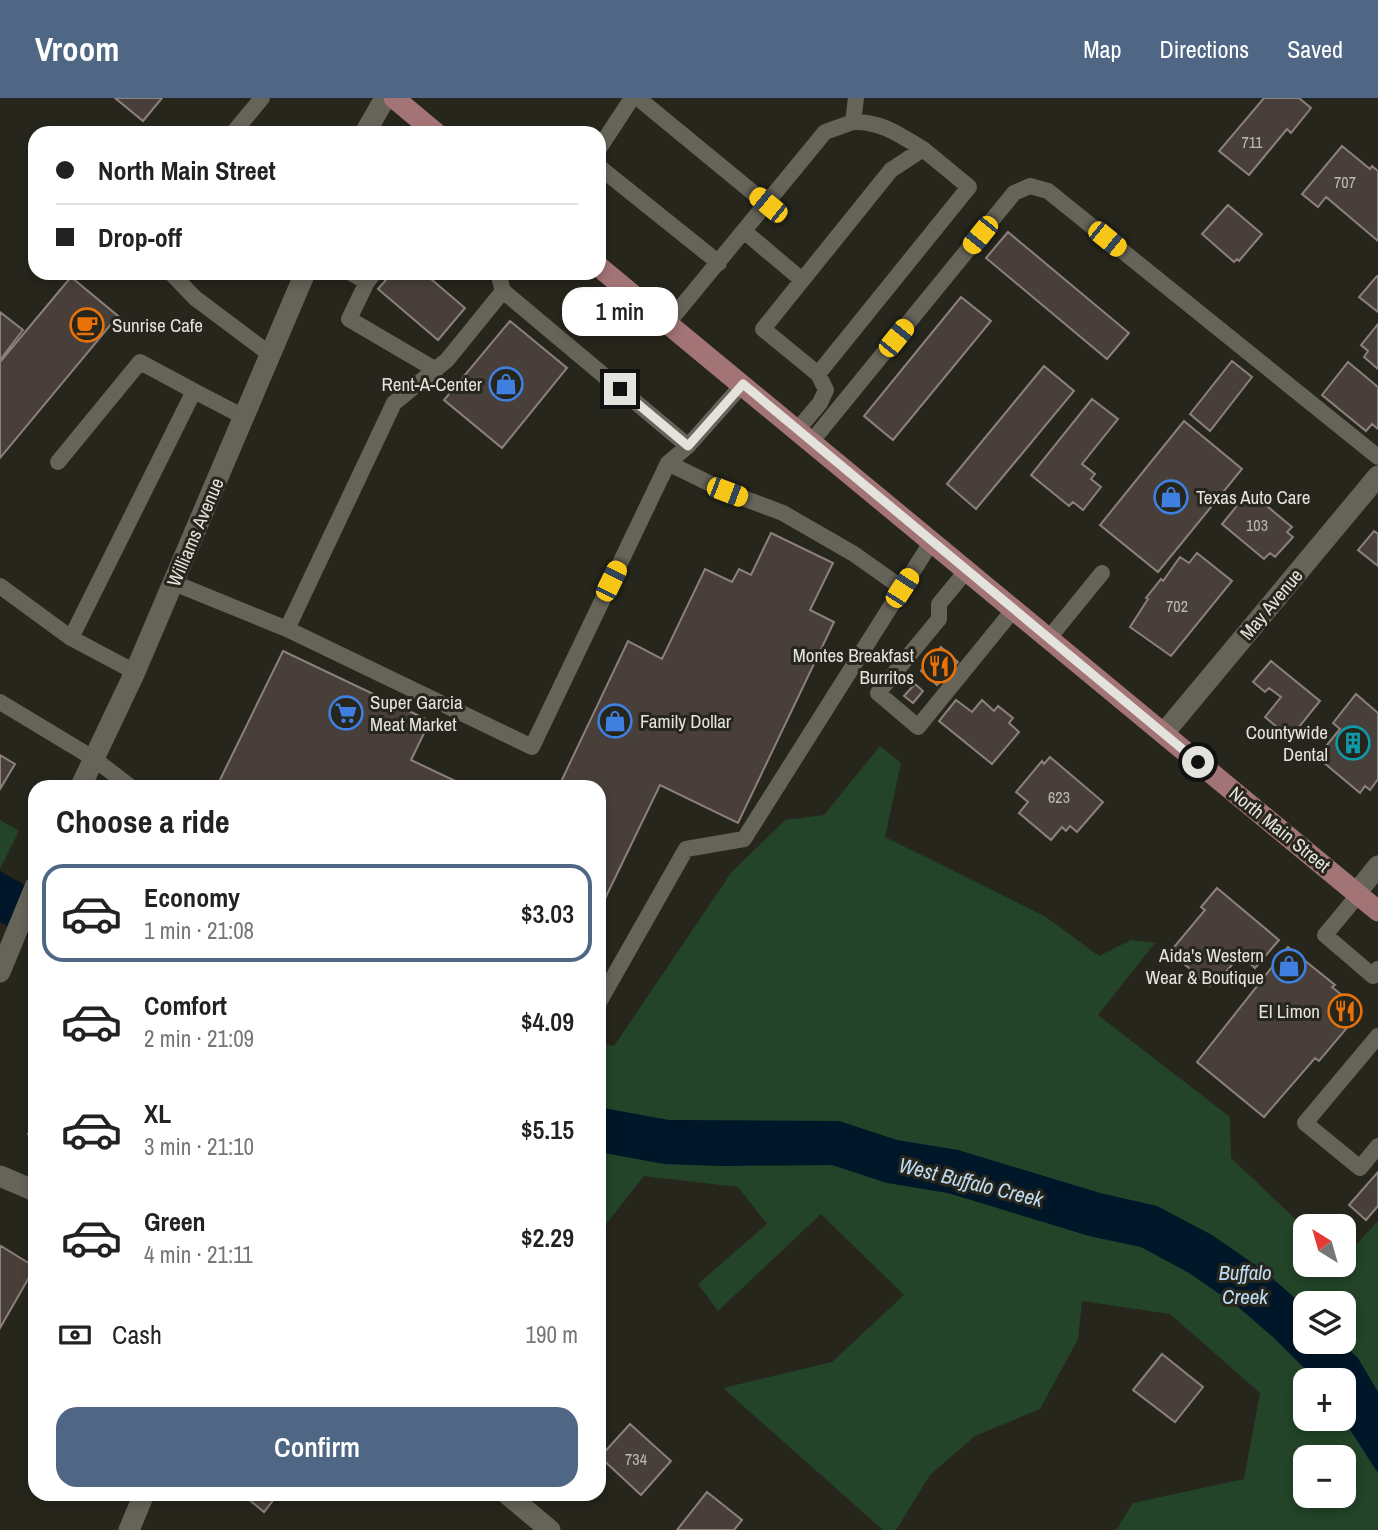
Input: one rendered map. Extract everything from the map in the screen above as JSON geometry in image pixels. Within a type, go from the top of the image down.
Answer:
[{"type":"main road","points":[[394,98],[428,126]]},
{"type":"main road","name":"North Main Street","points":[[606,272],[1378,911]]},
{"type":"street","points":[[369,126],[385,98]]},
{"type":"street","name":"Williams Avenue","points":[[83,780],[174,583],[302,280]]},
{"type":"street","name":"May Avenue","points":[[1164,733],[1378,476]]},
{"type":"street","points":[[1358,893],[1378,866]]},
{"type":"street","points":[[0,972],[28,904]]},
{"type":"street","points":[[0,1176],[28,1188]]},
{"type":"street","points":[[129,1530],[141,1501]]},
{"type":"street","points":[[515,1501],[550,1530]]},
{"type":"lane","points":[[239,126],[262,98]]},
{"type":"lane","points":[[606,138],[632,98]]},
{"type":"lane","points":[[638,98],[768,205]]},
{"type":"lane","points":[[853,122],[856,98]]},
{"type":"lane","points":[[668,323],[768,205],[825,132],[853,122],[870,122],[923,149],[970,187],[818,374]]},
{"type":"lane","points":[[805,435],[826,390],[818,374],[763,329],[891,170],[923,149]]},
{"type":"lane","points":[[606,172],[719,263]]},
{"type":"lane","points":[[805,435],[1014,193],[1030,186],[1048,191],[1378,457]]},
{"type":"lane","points":[[745,232],[802,280]]},
{"type":"lane","points":[[178,280],[195,298],[271,355]]},
{"type":"lane","points":[[370,280],[349,319],[436,370]]},
{"type":"lane","points":[[500,280],[503,291],[688,446]]},
{"type":"lane","points":[[287,629],[394,403],[447,360],[503,291]]},
{"type":"lane","points":[[58,463],[140,362],[244,417]]},
{"type":"lane","points":[[174,583],[287,629],[532,747],[668,463],[688,446],[743,384]]},
{"type":"lane","points":[[71,638],[194,391]]},
{"type":"lane","points":[[668,463],[727,492],[783,513],[854,554],[902,588]]},
{"type":"lane","points":[[606,990],[686,849],[744,839],[932,541]]},
{"type":"lane","points":[[967,570],[939,604],[939,619],[878,693],[918,727],[1014,609]]},
{"type":"lane","points":[[1049,638],[1102,573]]},
{"type":"lane","points":[[0,586],[71,638],[135,672]]},
{"type":"lane","points":[[0,702],[93,758],[122,780]]},
{"type":"lane","points":[[1358,893],[1325,936],[1376,978]]},
{"type":"lane","points":[[1378,1036],[1305,1123],[1360,1168],[1378,1146]]},
{"type":"green space","points":[[880,746],[901,763],[885,837],[1046,917],[1099,956],[1131,940],[1155,943],[1098,1015],[1230,1117],[1231,1158],[1293,1217],[1293,1278],[1356,1278],[1356,1245],[1378,1221],[1378,1530],[1116,1530],[1133,1503],[1244,1479],[1260,1393],[1170,1314],[1082,1301],[1078,1339],[1040,1409],[975,1436],[930,1475],[896,1530],[883,1530],[723,1388],[832,1362],[904,1295],[821,1214],[718,1311],[698,1284],[767,1224],[738,1187],[644,1176],[606,1224],[606,1044],[614,1046],[731,873],[785,820],[824,815]]},
{"type":"green space","points":[[0,820],[19,831],[0,869]]},
{"type":"water","points":[[0,871],[28,887],[28,938],[0,922]]},
{"type":"water","name":"Buffalo Creek","points":[[606,1108],[669,1120],[839,1121],[897,1140],[958,1150],[1100,1193],[1157,1206],[1212,1235],[1264,1271],[1293,1296],[1293,1354],[1354,1354],[1358,1358],[1378,1392],[1378,1473],[1351,1431],[1356,1431],[1356,1368],[1304,1368],[1237,1306],[1189,1273],[1141,1247],[1089,1236],[948,1193],[887,1183],[832,1165],[664,1164],[606,1153]]},
{"type":"building","points":[[115,98],[162,98],[143,121]]},
{"type":"building","points":[[1264,98],[1299,98],[1311,108],[1291,133],[1287,129],[1249,175],[1219,151]]},
{"type":"building","points":[[1342,146],[1370,169],[1372,166],[1378,171],[1378,241],[1326,197],[1318,207],[1302,194]]},
{"type":"building","points":[[1228,205],[1262,234],[1239,261],[1237,259],[1234,262],[1202,234]]},
{"type":"building","points":[[1008,232],[1129,333],[1107,359],[986,258]]},
{"type":"building","points":[[1378,276],[1378,312],[1359,297]]},
{"type":"building","points":[[68,280],[75,280],[118,316],[0,458],[0,362]]},
{"type":"building","points":[[386,280],[432,280],[465,308],[438,340],[378,289]]},
{"type":"building","points":[[961,297],[991,321],[893,440],[864,416]]},
{"type":"building","points":[[0,312],[23,330],[0,360]]},
{"type":"building","name":"Rent-A-Center","points":[[510,321],[567,368],[502,448],[444,400]]},
{"type":"building","points":[[1378,324],[1378,369],[1364,357],[1368,351],[1361,345]]},
{"type":"building","points":[[1232,361],[1252,377],[1210,431],[1190,414]]},
{"type":"building","points":[[1348,362],[1378,387],[1378,429],[1372,424],[1366,431],[1322,395]]},
{"type":"building","points":[[1044,366],[1074,391],[976,509],[947,484]]},
{"type":"building","points":[[1092,399],[1118,419],[1082,464],[1095,474],[1091,479],[1101,487],[1083,510],[1073,502],[1069,506],[1031,475]]},
{"type":"building","name":"Texas Auto Care","points":[[1184,421],[1242,469],[1158,572],[1100,525]]},
{"type":"building","points":[[1249,491],[1292,527],[1287,532],[1293,537],[1275,557],[1270,553],[1264,559],[1222,524]]},
{"type":"building","points":[[1374,531],[1378,534],[1378,566],[1358,550]]},
{"type":"building","points":[[771,533],[833,563],[810,610],[834,622],[738,823],[660,785],[606,896],[606,780],[562,780],[628,641],[662,659],[705,569],[732,582],[739,569],[751,575]]},
{"type":"building","points":[[1197,553],[1232,581],[1171,656],[1130,627],[1148,599],[1146,598],[1161,579],[1163,581],[1180,557],[1189,563]]},
{"type":"building","name":"Montes Breakfast Burritos","points":[[941,647],[958,662],[937,685],[921,671]]},
{"type":"building","points":[[283,651],[430,721],[411,760],[453,780],[220,780]]},
{"type":"building","points":[[1271,661],[1320,701],[1290,738],[1265,717],[1281,697],[1269,688],[1265,692],[1253,682]]},
{"type":"building","points":[[915,684],[923,691],[913,703],[904,696]]},
{"type":"building","name":"Countywide Dental","points":[[1356,694],[1378,713],[1378,779],[1370,790],[1365,786],[1360,793],[1317,757],[1340,729],[1333,723]]},
{"type":"building","points":[[956,700],[972,712],[982,700],[994,711],[998,706],[1013,718],[1009,723],[1019,732],[992,764],[939,721]]},
{"type":"building","points":[[0,755],[15,764],[0,789]]},
{"type":"building","points":[[1050,757],[1103,802],[1077,832],[1070,826],[1066,831],[1062,827],[1051,840],[1019,813],[1028,802],[1016,792],[1042,761],[1044,764]]},
{"type":"building","points":[[1217,888],[1279,940],[1255,968],[1240,955],[1221,978],[1218,975],[1210,986],[1170,952],[1205,910],[1201,907]]},
{"type":"building","points":[[1288,947],[1335,985],[1332,987],[1356,1004],[1357,1016],[1319,1061],[1315,1058],[1264,1117],[1197,1062]]},
{"type":"building","points":[[1378,1172],[1378,1206],[1366,1220],[1349,1205]]},
{"type":"building","points":[[1,1246],[28,1263],[28,1279],[0,1328]]},
{"type":"building","points":[[1162,1354],[1203,1387],[1175,1422],[1133,1390]]},
{"type":"building","points":[[630,1424],[671,1461],[641,1495],[606,1463],[606,1450]]},
{"type":"building","points":[[707,1492],[742,1520],[734,1530],[677,1530]]},
{"type":"building","points":[[251,1501],[273,1501],[264,1512]]},
{"type":"place","name":"Sunrise Cafe","points":[[87,325]]},
{"type":"place","name":"Rent-A-Center","points":[[506,384]]},
{"type":"place","name":"Texas Auto Care","points":[[1171,497]]},
{"type":"place","name":"Montes Breakfast Burritos","points":[[939,666]]},
{"type":"place","name":"Super Garcia Meat Market","points":[[346,713]]},
{"type":"place","name":"Family Dollar","points":[[615,721]]},
{"type":"place","name":"Countywide Dental","points":[[1353,743]]},
{"type":"place","name":"Aida's Western Wear & Boutique","points":[[1289,966]]},
{"type":"place","name":"El Limon","points":[[1345,1011]]},
{"type":"route","points":[[620,389],[688,446],[743,384],[1198,762]]},
{"type":"water label","name":"West Buffalo Creek","points":[[971,1182]]}]
